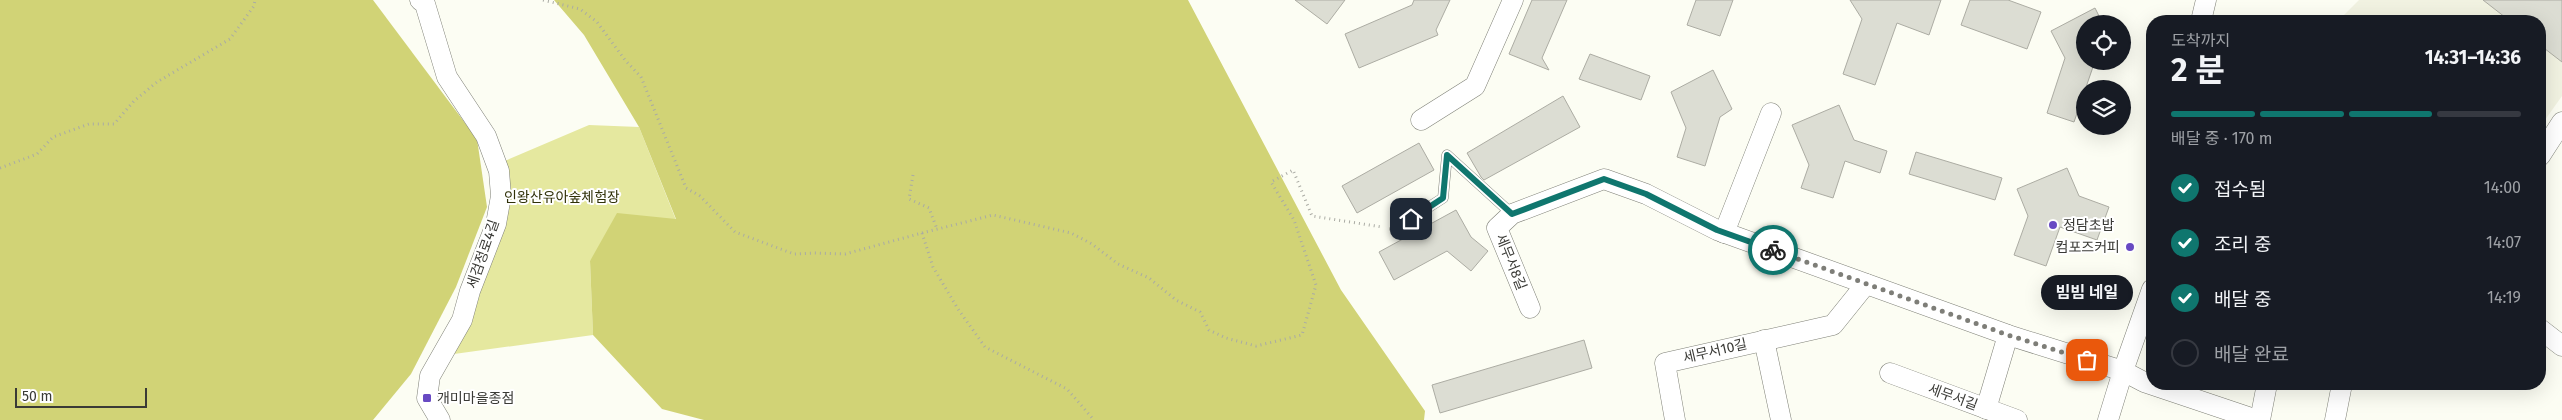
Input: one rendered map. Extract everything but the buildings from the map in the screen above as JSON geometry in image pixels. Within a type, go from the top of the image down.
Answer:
[{"type":"street","name":"세검정로4길","points":[[420,0],[425,4],[446,77],[486,136],[499,171],[501,196],[496,224],[470,291],[462,320],[430,376],[427,398],[438,420]]},
{"type":"street","points":[[1421,120],[1475,86],[1513,0]]},
{"type":"street","points":[[2202,15],[2206,0]]},
{"type":"street","points":[[1724,233],[1771,113]]},
{"type":"street","points":[[2546,147],[2562,122]]},
{"type":"street","name":"세무서8길","points":[[1530,308],[1497,228],[1512,214],[1604,179],[1646,194],[1724,233],[2008,335],[2123,371],[2146,383]]},
{"type":"street","name":"세무서10길","points":[[1675,420],[1665,363],[1833,325],[1866,284]]},
{"type":"street","points":[[2108,420],[2146,306]]},
{"type":"street","points":[[2546,334],[2562,346]]},
{"type":"street","points":[[1986,409],[2008,335]]},
{"type":"street","name":"세무서10길","points":[[1764,340],[1781,420]]},
{"type":"street","name":"세무서길","points":[[1890,373],[2017,420]]},
{"type":"street","name":"세무서8길","points":[[2168,390],[2258,420]]},
{"type":"street","points":[[2258,420],[2266,390]]},
{"type":"street","points":[[2335,420],[2341,390]]},
{"type":"lane","points":[[1395,229],[1443,198],[1447,155],[1512,214]]},
{"type":"path","points":[[0,168],[37,154],[52,137],[90,124],[114,124],[134,101],[157,82],[230,39],[254,6],[254,0]]},
{"type":"path","points":[[543,0],[580,9],[597,22],[625,60],[641,77],[686,188],[700,196],[736,232],[794,254],[845,254],[993,215],[1071,233],[1092,244],[1118,264],[1148,278],[1176,300],[1200,312],[1209,330],[1226,338],[1256,346],[1302,335],[1316,286],[1294,220],[1272,182],[1293,170],[1312,216],[1395,229]]},
{"type":"path","points":[[913,175],[909,199],[929,208],[936,229]]},
{"type":"path","points":[[922,233],[933,266],[958,309],[985,346],[1068,389],[1094,420]]},
{"type":"shaded area","points":[[0,0],[373,0],[477,139],[487,207],[456,287],[411,374],[373,420],[0,420]]},
{"type":"shaded area","points":[[554,0],[1188,0],[1341,290],[1425,411],[1424,420],[704,420],[662,409],[593,335],[590,261],[617,213],[676,219],[639,127],[584,35]]},
{"type":"shaded area","points":[[2359,0],[2562,0],[2562,96],[2546,119],[2546,15],[2344,15]]},
{"type":"green space","name":"인왕산유아숲체험장","points":[[589,125],[639,127],[676,220],[590,261],[593,335],[447,355],[467,322],[500,163]]},
{"type":"way so far","points":[[1773,250],[2008,335],[2087,360]]},
{"type":"place","name":"정담초밥","points":[[2053,225]]},
{"type":"place","name":"컴포즈커피","points":[[2130,247]]},
{"type":"place","name":"빔빔 네일","points":[[2087,360]]},
{"type":"place","name":"개미마을종점","points":[[427,398]]},
{"type":"route","points":[[1411,219],[1443,198],[1447,155],[1512,214],[1604,179],[1646,194],[1717,230],[1773,250]]}]
